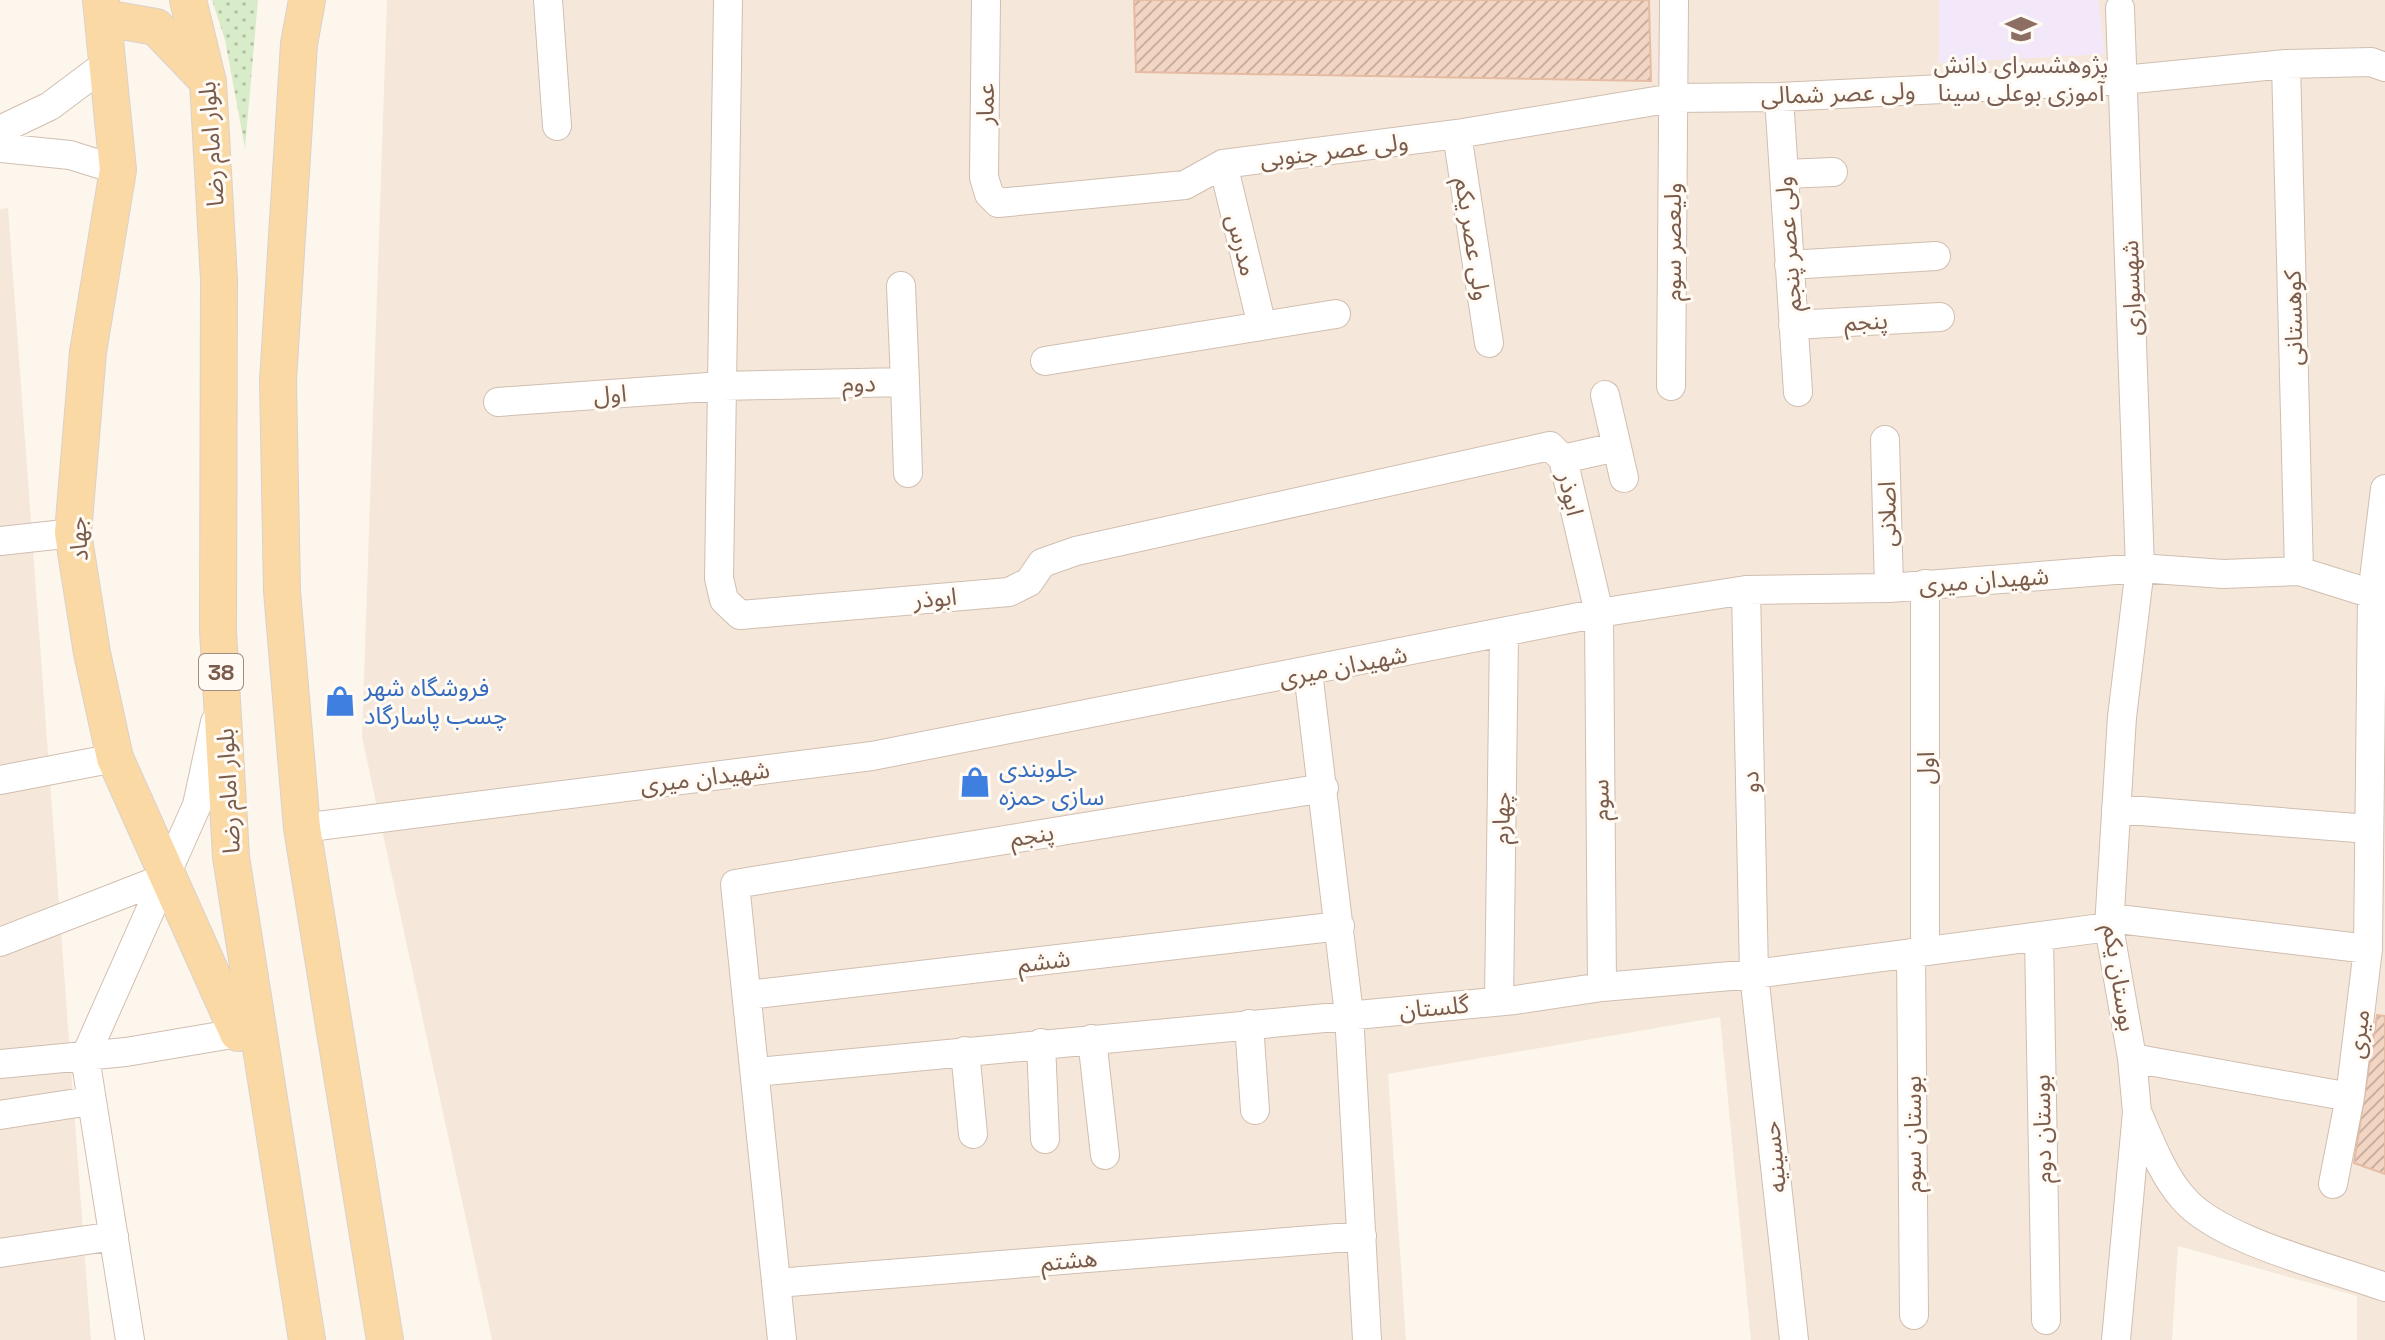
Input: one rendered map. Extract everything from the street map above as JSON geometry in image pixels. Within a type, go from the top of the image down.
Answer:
[{"type":"main road","name":"بلوار امام رضا","points":[[188,0],[208,82],[219,280],[218,631],[231,857],[248,1031],[307,1340]]},
{"type":"main road","points":[[307,0],[299,44],[278,381],[282,591],[302,828],[385,1340]]},
{"type":"main road","points":[[299,44],[314,0]]},
{"type":"main road","points":[[111,6],[156,27],[208,82]]},
{"type":"main road","name":"جهاد","points":[[111,6],[106,64],[118,170],[88,352],[73,533],[92,653],[115,758],[167,877],[248,1031]]},
{"type":"street","points":[[548,0],[557,126]]},
{"type":"street","name":"ابوذر","points":[[728,0],[719,578],[724,600],[740,615],[1009,592],[1029,582],[1042,563],[1076,551],[1550,446],[1563,459],[1599,613]]},
{"type":"street","name":"عمار","points":[[986,0],[984,177],[989,194],[998,203]]},
{"type":"street","name":"ولیعصر سوم","points":[[1671,386],[1674,0]]},
{"type":"street","name":"شهسواری","points":[[2120,8],[2140,568]]},
{"type":"street","name":"ولی عصر شمالی","points":[[1673,98],[1779,97],[2123,80],[2286,64],[2371,62],[2385,67]]},
{"type":"street","points":[[0,130],[50,106],[106,64]]},
{"type":"street","name":"کوهستانی","points":[[2286,64],[2299,571]]},
{"type":"street","name":"ولی عصر پنجم","points":[[1779,97],[1798,392]]},
{"type":"street","name":"ولی عصر جنوبی","points":[[998,203],[1185,185],[1223,164],[1457,134],[1673,98]]},
{"type":"street","name":"ولی عصر یکم","points":[[1457,134],[1489,343]]},
{"type":"street","points":[[0,148],[70,155],[118,170]]},
{"type":"street","name":"مدرس","points":[[1223,164],[1262,326]]},
{"type":"street","points":[[1784,174],[1833,172]]},
{"type":"street","points":[[1789,265],[1936,256]]},
{"type":"street","points":[[901,286],[905,382]]},
{"type":"street","points":[[1045,361],[1336,314]]},
{"type":"street","name":"پنجم","points":[[1793,325],[1940,317]]},
{"type":"street","name":"دوم","points":[[722,386],[905,382],[908,473]]},
{"type":"street","name":"اول","points":[[498,402],[722,386]]},
{"type":"street","points":[[1605,395],[1624,478]]},
{"type":"street","name":"اصلانی","points":[[1885,440],[1889,588]]},
{"type":"street","points":[[1563,459],[1616,447]]},
{"type":"street","name":"میری","points":[[2333,1184],[2350,1097],[2368,949],[2369,829],[2385,489]]},
{"type":"street","points":[[0,541],[73,533]]},
{"type":"street","name":"شهیدان میری","points":[[302,828],[872,756],[1599,613],[1746,590],[1889,588],[2140,568],[2223,574],[2299,571],[2379,596]]},
{"type":"street","name":"بوستان یکم","points":[[2116,1340],[2137,1112],[2132,1058],[2109,923],[2122,717],[2140,568]]},
{"type":"street","name":"اول","points":[[1918,952],[1925,584]]},
{"type":"street","name":"دو","points":[[1746,590],[1754,974]]},
{"type":"street","name":"سوم","points":[[1599,613],[1602,987]]},
{"type":"street","name":"چهارم","points":[[1499,1001],[1504,634]]},
{"type":"street","points":[[1308,672],[1349,1014],[1367,1340]]},
{"type":"street","points":[[130,1340],[85,1057],[197,805],[222,690]]},
{"type":"street","points":[[0,780],[115,758]]},
{"type":"street","name":"پنجم","points":[[748,995],[733,890],[740,881],[1324,788]]},
{"type":"street","points":[[2116,809],[2369,829]]},
{"type":"street","points":[[0,942],[167,877]]},
{"type":"street","name":"گلستان","points":[[757,1072],[1754,974],[2039,938],[2109,923],[2368,949]]},
{"type":"street","name":"ششم","points":[[748,995],[1340,926]]},
{"type":"street","name":"بوستان دوم","points":[[2039,938],[2046,1320]]},
{"type":"street","name":"بوستان سوم","points":[[1914,1315],[1918,952]]},
{"type":"street","name":"حسینیه","points":[[1754,974],[1794,1340]]},
{"type":"street","points":[[748,995],[782,1340]]},
{"type":"street","points":[[1249,1024],[1255,1110]]},
{"type":"street","points":[[0,1064],[85,1057],[248,1031]]},
{"type":"street","points":[[1092,1039],[1105,1155]]},
{"type":"street","points":[[1041,1043],[1045,1139]]},
{"type":"street","points":[[965,1051],[973,1134]]},
{"type":"street","points":[[2132,1058],[2350,1097]]},
{"type":"street","points":[[0,1115],[90,1101]]},
{"type":"street","points":[[2137,1112],[2158,1160],[2182,1198],[2213,1225],[2385,1287]]},
{"type":"street","points":[[0,1253],[114,1236]]},
{"type":"street","name":"هشتم","points":[[777,1283],[1362,1236]]},
{"type":"shaded area","points":[[387,0],[2385,0],[2385,1340],[2357,1340],[2357,1296],[2178,1246],[2172,1340],[1751,1340],[1720,1017],[1388,1074],[1406,1340],[492,1340],[362,737]]},
{"type":"shaded area","name":"پژوهشسرای دانش آموزی بوعلی سینا","points":[[1939,0],[2098,0],[2105,54],[1939,63]]},
{"type":"shaded area","points":[[8,208],[91,1340],[0,1340],[0,209]]},
{"type":"green space","points":[[212,0],[258,0],[245,148],[225,40]]},
{"type":"building","points":[[1134,0],[1649,0],[1651,81],[1136,72]]},
{"type":"building","points":[[2377,1015],[2385,1016],[2385,1174],[2354,1163]]},
{"type":"place","name":"پژوهشسرای دانش آموزی بوعلی سینا","points":[[2021,29]]},
{"type":"place","name":"فروشگاه شهر چسب پاسارگاد","points":[[340,701]]},
{"type":"place","name":"جلوبندی سازی حمزه","points":[[975,782]]}]
